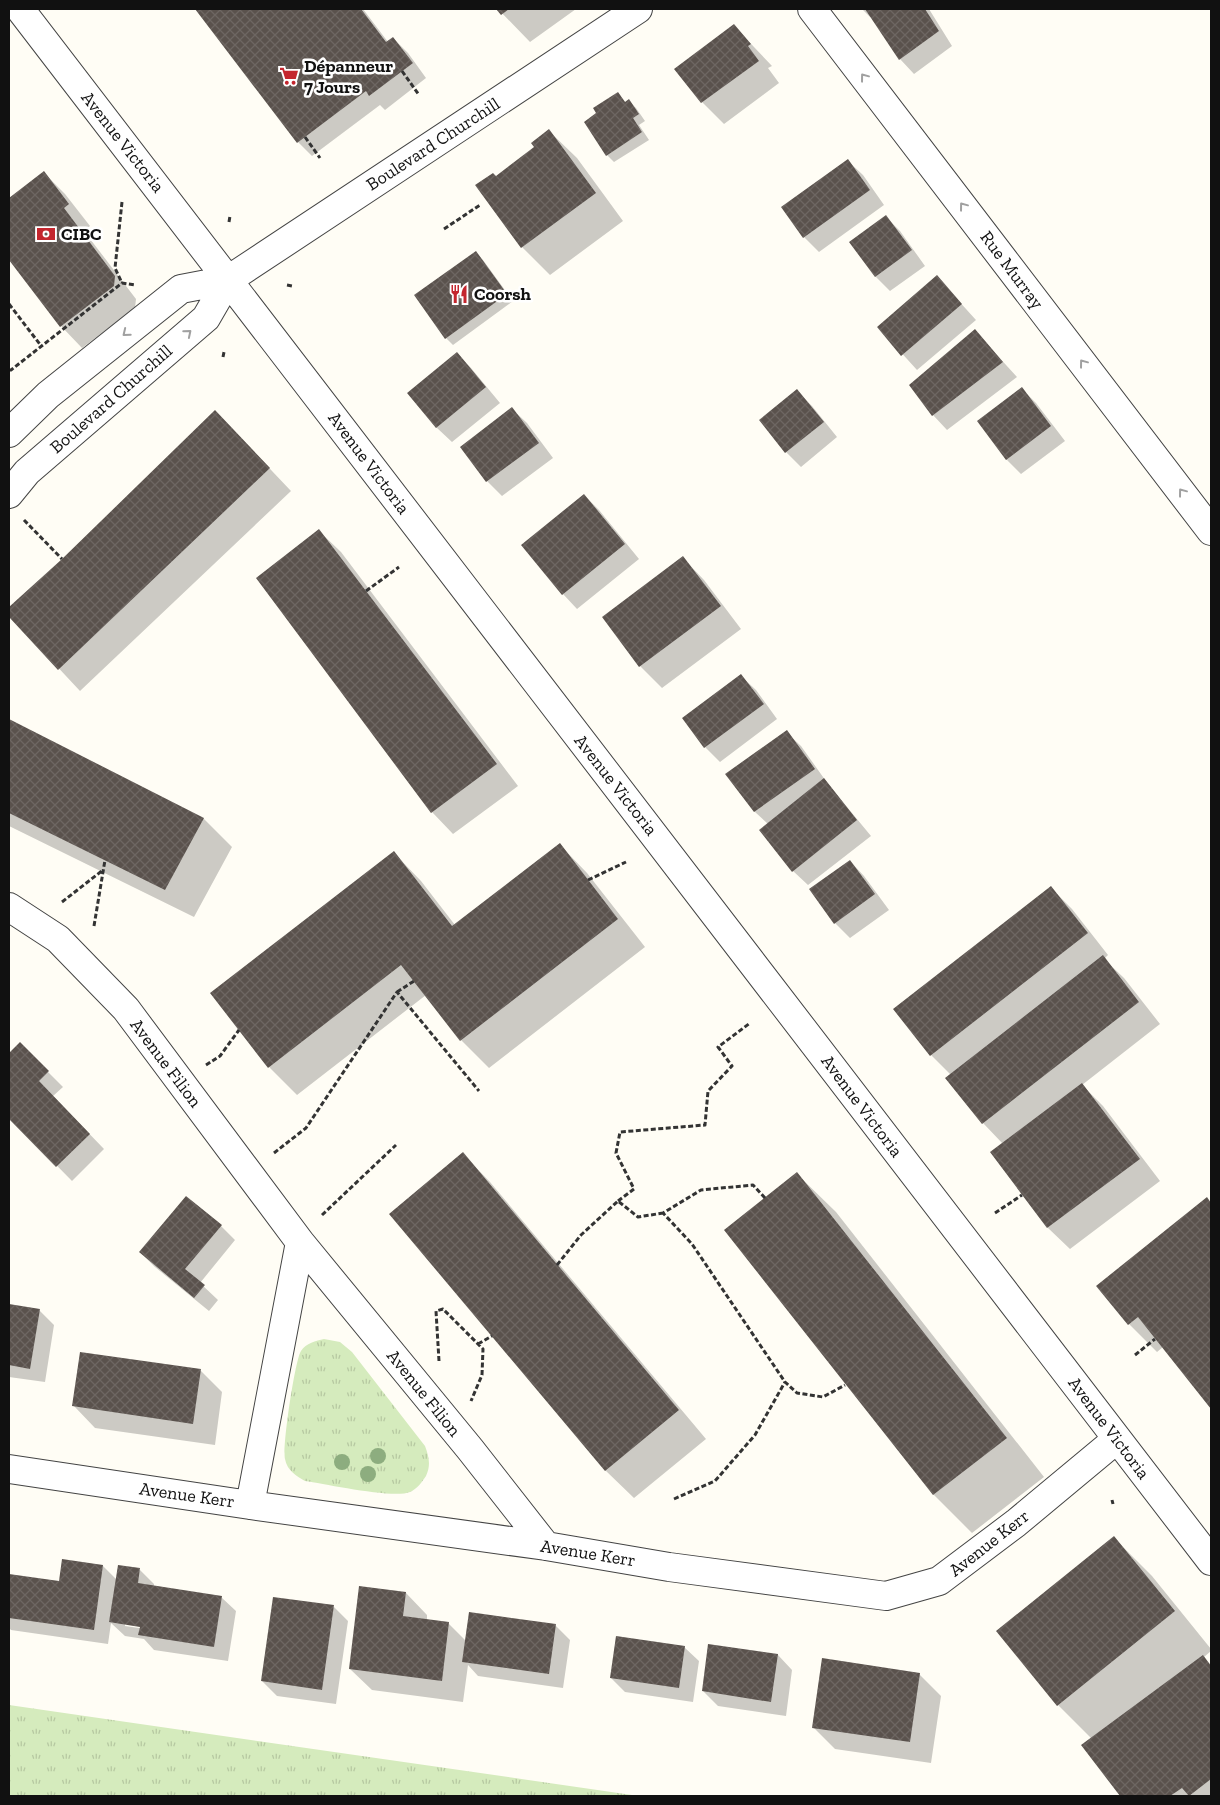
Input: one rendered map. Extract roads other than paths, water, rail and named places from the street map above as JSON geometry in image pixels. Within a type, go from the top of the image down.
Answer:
[{"type":"street","name":"Avenue Victoria","points":[[20,9],[1211,1561]]},
{"type":"street","name":"Boulevard Churchill","points":[[9,433],[48,394],[181,289],[228,280],[638,9]]},
{"type":"street","name":"Rue Murray","points":[[812,9],[1211,531]]},
{"type":"street","name":"Boulevard Churchill","points":[[9,494],[26,472],[206,318],[228,280]]},
{"type":"street","name":"Avenue Filion","points":[[9,907],[58,939],[126,1009],[300,1242],[470,1449],[546,1546]]},
{"type":"street","points":[[250,1505],[300,1242]]},
{"type":"street","name":"Avenue Kerr","points":[[9,1469],[546,1546],[668,1566],[886,1596],[939,1581],[1016,1523],[1117,1439]]},
{"type":"place","name":"Dépanneur 7 Jours","points":[[289,76]]},
{"type":"place","name":"CIBC","points":[[46,234]]},
{"type":"place","name":"Coorsh","points":[[459,294]]}]
